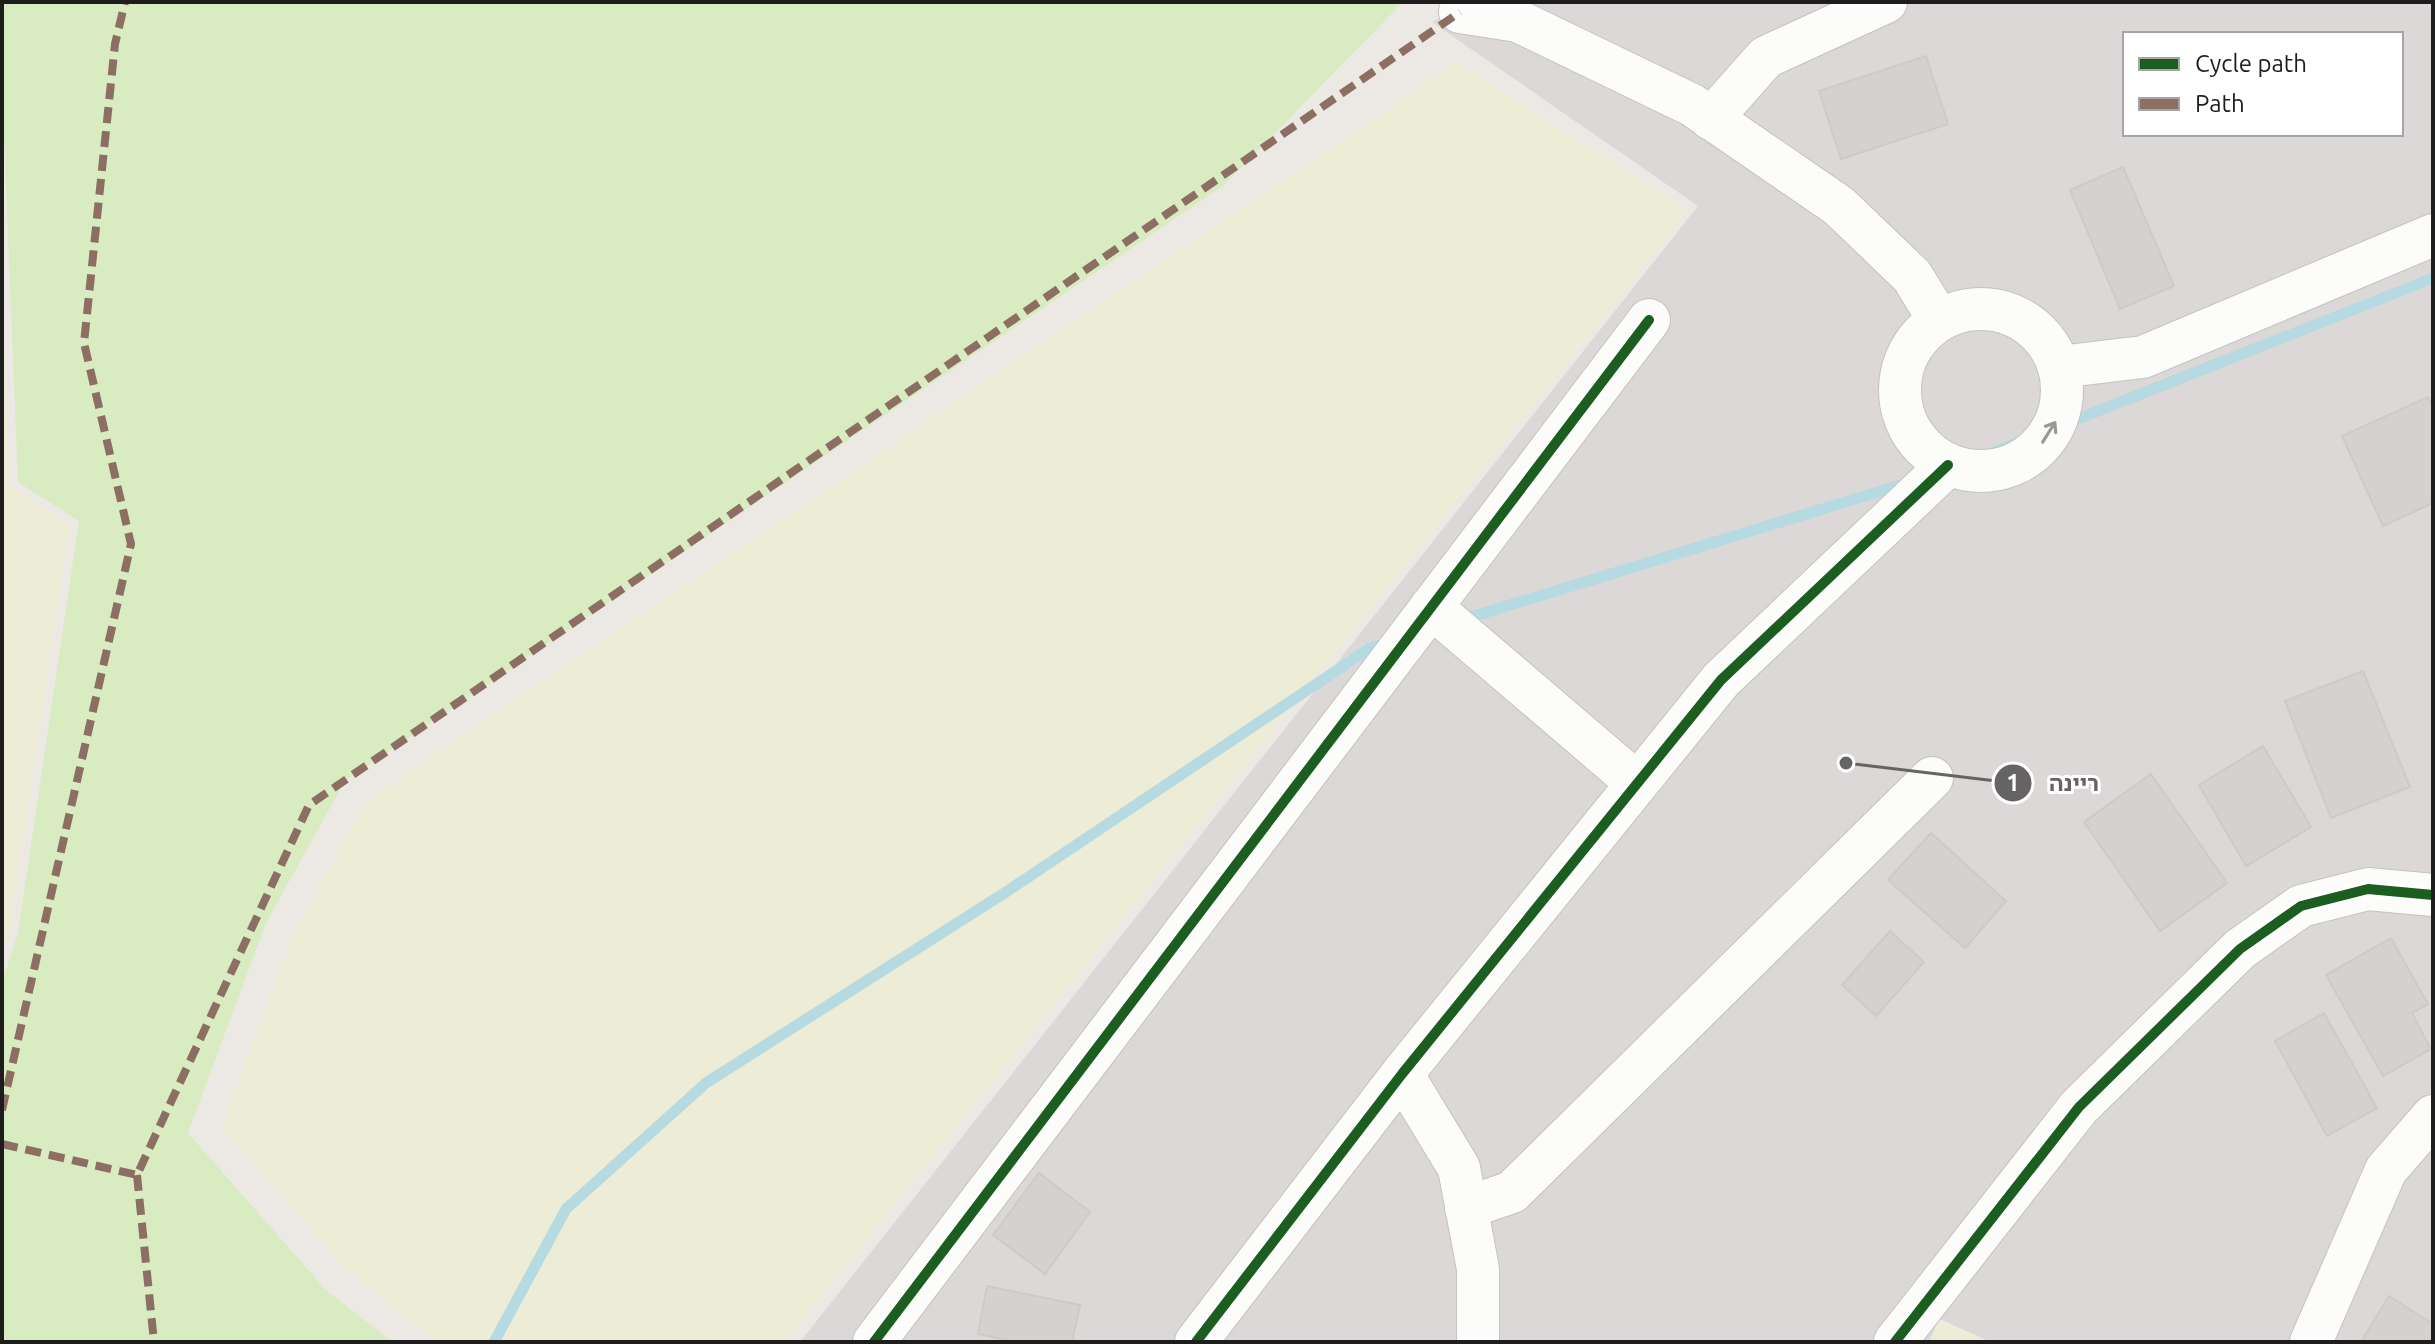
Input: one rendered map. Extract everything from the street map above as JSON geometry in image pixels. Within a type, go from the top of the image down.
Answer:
[{"type":"street","points":[[1711,119],[1766,57],[1886,2]]},
{"type":"street","points":[[1460,12],[1518,21],[1692,105],[1839,206],[1912,276],[1939,320]]},
{"type":"street","points":[[2059,367],[2143,357],[2433,235]]},
{"type":"street","points":[[1967,310],[1996,310],[2024,321],[2046,340],[2059,367],[2062,398],[2054,428],[2035,452],[2008,468],[1978,472],[1948,465],[1927,451],[1911,431],[1902,408],[1900,383],[1906,358],[1920,337],[1939,320],[1967,310]]},
{"type":"street","points":[[874,1342],[1649,320]]},
{"type":"street","points":[[1196,1342],[1402,1074],[1721,680],[1948,465]]},
{"type":"street","points":[[1431,607],[1637,783]]},
{"type":"street","points":[[1466,1208],[1512,1192],[1932,778]]},
{"type":"street","points":[[1895,1342],[2079,1107],[2240,949],[2301,906],[2368,889],[2433,895]]},
{"type":"street","points":[[1402,1074],[1459,1168],[1478,1269],[1478,1342]]},
{"type":"street","points":[[2311,1342],[2386,1170],[2433,1116]]},
{"type":"shaded area","points":[[1472,2],[2433,2],[2433,1342],[1990,1342],[1940,1319],[1929,1342],[800,1342],[1698,206],[1432,22]]},
{"type":"green space","points":[[2,2],[1403,2],[1223,186],[345,781],[266,923],[188,1133],[325,1289],[392,1342],[2,1342],[2,982],[18,933],[79,521],[18,482],[2,87]]},
{"type":"green space","points":[[1457,62],[1687,211],[785,1342],[437,1342],[345,1268],[221,1127],[293,935],[366,801]]},
{"type":"green space","points":[[2,302],[10,487],[70,525],[10,932],[2,956]]},
{"type":"green space","points":[[1939,1319],[1990,1342],[1929,1342]]},
{"type":"building","points":[[1926,56],[1948,124],[1841,159],[1819,91]]},
{"type":"building","points":[[2123,167],[2174,286],[2120,309],[2070,190]]},
{"type":"building","points":[[2428,397],[2433,407],[2433,503],[2383,526],[2342,436]]},
{"type":"building","points":[[2363,671],[2410,787],[2331,818],[2285,701]]},
{"type":"building","points":[[2263,746],[2311,827],[2246,866],[2199,785]]},
{"type":"building","points":[[2151,774],[2227,883],[2160,931],[2084,822]]},
{"type":"building","points":[[1931,833],[2006,901],[1965,948],[1888,880]]},
{"type":"building","points":[[1890,931],[1924,962],[1876,1016],[1842,985]]},
{"type":"building","points":[[2391,938],[2428,1004],[2412,1013],[2431,1049],[2383,1076],[2326,975]]},
{"type":"building","points":[[2324,1013],[2377,1108],[2327,1136],[2275,1041]]},
{"type":"building","points":[[1039,1173],[1090,1212],[1045,1274],[993,1235]]},
{"type":"building","points":[[987,1286],[1080,1305],[1072,1342],[1017,1342],[978,1334]]},
{"type":"building","points":[[2389,1296],[2433,1324],[2433,1342],[2361,1342]]},
{"type":"waterway","points":[[1954,468],[2433,278]]},
{"type":"waterway","points":[[1461,620],[1907,483]]},
{"type":"waterway","points":[[494,1342],[566,1209],[706,1083],[1006,892],[1370,648],[1387,643]]},
{"type":"marked path","points":[[2,1110],[131,544],[84,343],[115,44],[125,2]]},
{"type":"marked path","points":[[2,1144],[137,1175],[309,805],[1460,12]]},
{"type":"marked path","points":[[137,1175],[154,1342]]},
{"type":"cycle path","points":[[874,1342],[1649,320]]},
{"type":"cycle path","points":[[1196,1342],[1402,1074],[1721,680],[1948,465]]},
{"type":"cycle path","points":[[1895,1342],[2079,1107],[2240,949],[2301,906],[2368,889],[2433,895]]},
{"type":"place","name":"ריינה","points":[[1846,763]]}]
